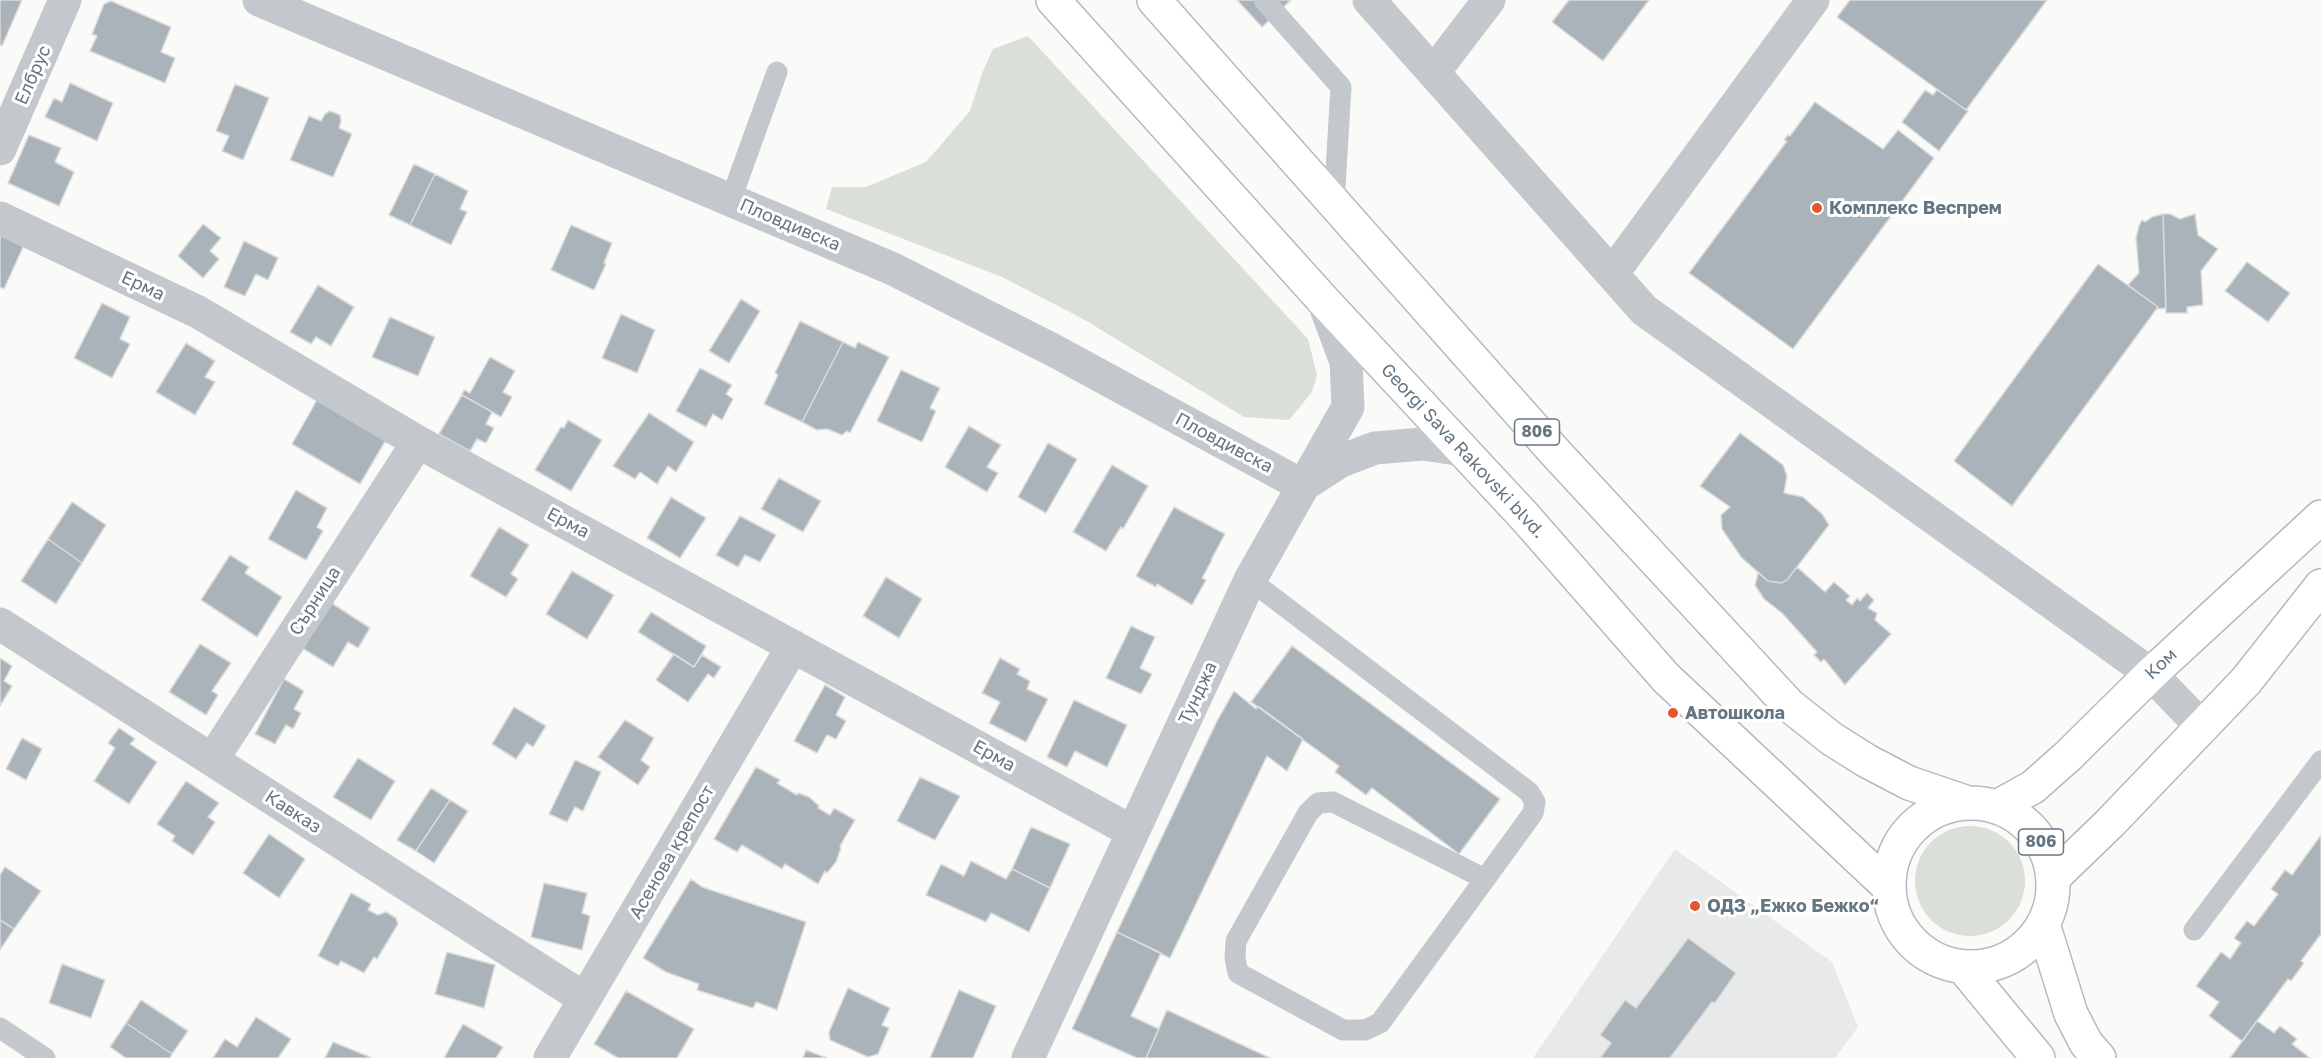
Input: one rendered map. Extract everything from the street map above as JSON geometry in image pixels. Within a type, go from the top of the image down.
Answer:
[{"type":"main road","name":"Georgi Sava Rakovski blvd.","points":[[1053,0],[1323,300],[1463,450],[1666,678],[1889,887]]},
{"type":"main road","name":"806","points":[[1154,0],[1553,450],[1789,705],[1832,739],[1867,761],[1910,783],[1983,805],[2023,821],[2038,837],[2048,856],[2054,878],[2050,908],[2043,924],[2033,939],[2009,958],[1985,966],[1964,967],[1941,961],[1920,949],[1904,932],[1893,911],[1889,887],[1892,864],[1901,842],[1917,824],[1936,811],[1983,805]]},
{"type":"main road","name":"Ком","points":[[1983,805],[2033,787],[2321,517]]},
{"type":"main road","points":[[2054,878],[2246,681],[2321,586]]},
{"type":"main road","points":[[2043,924],[2071,1014],[2086,1042],[2099,1058]]},
{"type":"main road","points":[[1964,967],[2037,1058]]},
{"type":"street","name":"Елбрус","points":[[0,149],[65,0]]},
{"type":"street","name":"Пловдивска","points":[[259,0],[893,269],[975,309],[1303,486]]},
{"type":"street","points":[[1369,0],[1644,310],[2151,674],[2202,728]]},
{"type":"street","points":[[1434,72],[1489,0]]},
{"type":"street","points":[[1612,274],[1813,0]]},
{"type":"street","name":"Ерма","points":[[0,218],[198,312],[418,442],[1133,832]]},
{"type":"street","points":[[1303,486],[1348,407],[1346,362],[1323,300]]},
{"type":"street","name":"Сърница","points":[[212,760],[418,442]]},
{"type":"street","name":"Тунджа","points":[[1038,1055],[1133,832],[1250,580],[1303,486],[1341,461],[1375,448],[1424,444],[1463,450]]},
{"type":"street","name":"Кавказ","points":[[0,624],[585,999]]},
{"type":"street","name":"Асенова крепост","points":[[550,1058],[793,646]]},
{"type":"lane","points":[[1264,0],[1341,87],[1334,203]]},
{"type":"lane","points":[[731,199],[777,72]]},
{"type":"lane","points":[[1250,580],[1529,792],[1536,802],[1533,813],[1485,879],[1380,1023],[1365,1030],[1343,1030],[1238,973],[1235,958],[1236,941],[1308,813],[1318,803],[1333,802],[1485,879]]},
{"type":"lane","points":[[2194,930],[2321,761]]},
{"type":"lane","points":[[0,1028],[45,1058]]},
{"type":"shaded area","points":[[1028,36],[1308,339],[1317,375],[1312,392],[1289,420],[1244,417],[1085,320],[1002,277],[826,209],[832,187],[866,187],[926,162],[970,111],[993,49]]},
{"type":"shaded area","points":[[1970,826],[1991,830],[2009,842],[2021,860],[2025,881],[2021,902],[2009,920],[1991,932],[1970,936],[1949,932],[1931,920],[1919,902],[1915,881],[1919,860],[1931,842],[1949,830]]},
{"type":"shaded area","name":"ОДЗ „Ежко Бежко“","points":[[1675,849],[1832,962],[1858,1027],[1835,1058],[1533,1058]]},
{"type":"building","points":[[0,0],[22,0],[2,46],[0,45]]},
{"type":"building","points":[[1237,0],[1291,0],[1262,27]]},
{"type":"building","points":[[1569,0],[1649,0],[1603,61],[1552,22]]},
{"type":"building","points":[[1850,0],[2047,0],[1966,110],[1837,17]]},
{"type":"building","points":[[111,1],[171,27],[161,52],[175,58],[165,83],[90,51],[97,36],[92,34],[104,4]]},
{"type":"building","points":[[70,83],[113,103],[97,141],[45,117],[54,98],[62,102]]},
{"type":"building","points":[[235,84],[269,98],[243,160],[222,151],[229,136],[216,131]]},
{"type":"building","points":[[1925,90],[1933,95],[1937,90],[1968,111],[1939,151],[1902,122]]},
{"type":"building","name":"Комплекс Веспрем","points":[[1815,102],[1883,149],[1898,130],[1934,158],[1793,349],[1689,273],[1787,141],[1784,140],[1788,135],[1790,136]]},
{"type":"building","points":[[330,111],[340,115],[339,128],[352,134],[333,177],[290,160],[309,116],[321,121]]},
{"type":"building","points":[[29,135],[61,148],[55,162],[74,172],[59,206],[8,183]]},
{"type":"building","points":[[414,164],[435,174],[410,225],[389,215]]},
{"type":"building","points":[[435,174],[468,191],[460,209],[467,212],[451,245],[410,225]]},
{"type":"building","points":[[2163,214],[2166,308],[2157,309],[2158,307],[2128,285],[2139,273],[2136,238],[2139,226],[2142,220],[2145,222]]},
{"type":"building","points":[[2163,214],[2170,214],[2180,219],[2195,214],[2198,235],[2218,249],[2201,271],[2203,305],[2187,307],[2187,313],[2166,313]]},
{"type":"building","points":[[203,224],[221,238],[210,251],[219,259],[203,278],[178,256]]},
{"type":"building","points":[[571,225],[612,243],[604,263],[606,264],[594,290],[551,270]]},
{"type":"building","points":[[0,235],[24,245],[4,289],[0,287]]},
{"type":"building","points":[[244,241],[278,258],[268,280],[256,274],[245,296],[224,287]]},
{"type":"building","points":[[2247,262],[2290,293],[2268,322],[2225,291]]},
{"type":"building","points":[[2098,264],[2158,307],[2012,506],[1954,461]]},
{"type":"building","points":[[318,285],[354,307],[331,346],[316,337],[311,344],[290,332]]},
{"type":"building","points":[[741,299],[760,311],[729,363],[709,351]]},
{"type":"building","points":[[102,303],[130,317],[120,339],[130,344],[112,378],[74,358]]},
{"type":"building","points":[[621,314],[655,330],[637,373],[602,358]]},
{"type":"building","points":[[390,317],[435,337],[418,376],[372,357]]},
{"type":"building","points":[[800,321],[843,342],[802,422],[764,404],[778,375],[775,373]]},
{"type":"building","points":[[843,342],[855,348],[858,342],[889,357],[850,433],[847,431],[842,435],[827,429],[817,430],[802,422]]},
{"type":"building","points":[[186,343],[215,361],[205,377],[215,382],[195,415],[156,392]]},
{"type":"building","points":[[490,357],[515,371],[503,392],[512,397],[501,417],[462,395],[464,390],[470,393]]},
{"type":"building","points":[[700,368],[732,385],[726,394],[733,399],[722,420],[713,414],[706,427],[676,411]]},
{"type":"building","points":[[901,370],[940,388],[930,408],[936,411],[922,442],[877,421]]},
{"type":"building","points":[[462,395],[492,412],[486,424],[494,428],[486,443],[477,439],[470,451],[439,434]]},
{"type":"building","points":[[317,400],[386,440],[360,484],[292,444]]},
{"type":"building","points":[[649,413],[694,442],[676,472],[668,466],[657,484],[640,472],[635,479],[613,466]]},
{"type":"building","points":[[568,420],[602,440],[571,491],[535,470],[561,427],[564,428]]},
{"type":"building","points":[[969,426],[1001,445],[987,467],[998,473],[987,492],[945,467]]},
{"type":"building","points":[[1740,433],[1783,465],[1787,476],[1784,493],[1803,497],[1822,514],[1829,525],[1787,580],[1781,583],[1768,581],[1741,557],[1722,529],[1721,515],[1730,507],[1700,486]]},
{"type":"building","points":[[1048,443],[1077,459],[1046,513],[1018,497]]},
{"type":"building","points":[[1112,465],[1148,486],[1123,529],[1121,527],[1106,551],[1073,532]]},
{"type":"building","points":[[779,478],[821,501],[803,532],[761,509]]},
{"type":"building","points":[[296,490],[327,508],[317,527],[323,531],[306,560],[268,539]]},
{"type":"building","points":[[671,497],[706,518],[680,558],[647,538]]},
{"type":"building","points":[[72,502],[106,525],[82,563],[48,539]]},
{"type":"building","points":[[1174,507],[1225,534],[1202,578],[1206,580],[1192,605],[1157,584],[1156,587],[1136,576]]},
{"type":"building","points":[[740,516],[776,535],[760,562],[745,555],[738,567],[716,555]]},
{"type":"building","points":[[499,527],[529,545],[511,574],[518,579],[506,597],[470,576]]},
{"type":"building","points":[[48,539],[82,563],[56,604],[21,581]]},
{"type":"building","points":[[230,555],[249,567],[245,573],[282,597],[257,637],[201,600]]},
{"type":"building","points":[[1797,567],[1825,592],[1834,582],[1850,596],[1846,600],[1852,605],[1857,598],[1860,601],[1867,593],[1874,600],[1868,608],[1877,613],[1875,620],[1891,634],[1845,685],[1824,659],[1821,662],[1814,655],[1817,652],[1782,613],[1764,599],[1755,585],[1758,573],[1768,581],[1781,583],[1787,580]]},
{"type":"building","points":[[572,571],[614,595],[587,639],[546,614]]},
{"type":"building","points":[[886,577],[922,599],[899,638],[863,616]]},
{"type":"building","points":[[330,602],[370,628],[358,648],[348,642],[333,667],[302,648]]},
{"type":"building","points":[[651,612],[706,646],[694,667],[638,632]]},
{"type":"building","points":[[1131,626],[1155,637],[1140,668],[1152,674],[1141,694],[1106,678]]},
{"type":"building","points":[[200,644],[231,663],[212,691],[218,695],[206,715],[169,692]]},
{"type":"building","points":[[1292,646],[1500,799],[1459,854],[1372,788],[1366,795],[1335,772],[1339,766],[1251,702]]},
{"type":"building","points":[[674,654],[694,667],[702,655],[721,667],[714,678],[708,674],[688,702],[656,680]]},
{"type":"building","points":[[0,658],[12,666],[4,681],[12,686],[0,706]]},
{"type":"building","points":[[1000,658],[1020,669],[1017,674],[1030,681],[1027,689],[1048,699],[1026,742],[989,723],[1000,702],[982,693]]},
{"type":"building","points":[[284,679],[304,691],[294,709],[301,713],[293,729],[286,725],[275,744],[255,734]]},
{"type":"building","points":[[825,685],[845,697],[836,715],[846,721],[836,739],[827,735],[817,753],[794,741]]},
{"type":"building","points":[[1234,691],[1256,709],[1258,706],[1303,739],[1287,771],[1267,756],[1170,958],[1117,932],[1216,723]]},
{"type":"building","points":[[1074,700],[1127,725],[1107,767],[1075,751],[1067,767],[1047,757]]},
{"type":"building","points":[[514,707],[546,726],[533,747],[527,743],[516,759],[492,744]]},
{"type":"building","points":[[625,720],[654,738],[641,760],[650,767],[638,785],[598,757]]},
{"type":"building","points":[[119,728],[135,739],[130,744],[157,762],[129,804],[94,781],[115,748],[108,743]]},
{"type":"building","points":[[22,738],[42,749],[26,780],[6,769]]},
{"type":"building","points":[[358,758],[395,781],[371,820],[333,797]]},
{"type":"building","points":[[575,760],[601,772],[583,811],[575,807],[567,822],[549,814]]},
{"type":"building","points":[[756,767],[780,780],[777,783],[797,795],[798,793],[809,797],[819,806],[818,808],[830,815],[834,808],[855,820],[840,846],[836,862],[827,873],[825,871],[818,884],[785,864],[782,869],[742,845],[737,852],[714,839]]},
{"type":"building","points":[[920,777],[960,796],[935,840],[897,821]]},
{"type":"building","points":[[186,781],[219,803],[208,817],[215,822],[193,855],[172,841],[175,836],[157,824]]},
{"type":"building","points":[[431,788],[450,800],[416,851],[397,840]]},
{"type":"building","points":[[450,800],[468,811],[434,863],[416,851]]},
{"type":"building","points":[[1031,827],[1070,844],[1050,888],[1012,869]]},
{"type":"building","points":[[269,834],[305,859],[279,898],[243,873]]},
{"type":"building","points":[[2321,835],[2321,934],[2301,961],[2304,963],[2291,981],[2288,979],[2242,1041],[2209,1016],[2219,1002],[2196,986],[2221,952],[2230,959],[2241,943],[2234,938],[2247,921],[2254,926],[2278,894],[2271,889],[2285,870],[2292,875]]},
{"type":"building","points":[[971,861],[1006,879],[1012,869],[1050,888],[1029,932],[991,913],[986,922],[926,895],[941,864],[964,876]]},
{"type":"building","points":[[5,867],[41,891],[14,929],[0,920],[0,875]]},
{"type":"building","points":[[691,879],[702,887],[806,922],[777,1010],[756,1002],[753,1008],[697,990],[699,984],[666,972],[643,958]]},
{"type":"building","points":[[544,883],[587,893],[582,913],[590,916],[582,950],[531,937]]},
{"type":"building","points":[[351,893],[371,904],[368,910],[378,915],[386,912],[396,918],[398,924],[377,959],[374,957],[364,973],[341,961],[338,966],[318,956]]},
{"type":"building","points":[[0,920],[14,929],[0,950]]},
{"type":"building","points":[[1117,932],[1161,953],[1131,1016],[1159,1029],[1146,1058],[1137,1058],[1072,1029]]},
{"type":"building","points":[[1688,938],[1736,973],[1715,1003],[1712,1002],[1670,1058],[1600,1058],[1611,1043],[1600,1035],[1625,1000],[1636,1008]]},
{"type":"building","points":[[447,952],[495,965],[484,1008],[435,994]]},
{"type":"building","points":[[62,964],[105,980],[91,1018],[49,1003]]},
{"type":"building","points":[[848,988],[890,1008],[882,1025],[889,1028],[878,1054],[868,1057],[830,1040],[829,1032]]},
{"type":"building","points":[[959,990],[996,1006],[973,1058],[930,1058]]},
{"type":"building","points":[[626,991],[694,1029],[677,1058],[618,1058],[594,1044]]},
{"type":"building","points":[[141,1000],[188,1031],[172,1054],[126,1023]]},
{"type":"building","points":[[1167,1010],[1270,1058],[1146,1058]]},
{"type":"building","points":[[256,1017],[291,1039],[278,1058],[213,1058],[225,1039],[237,1047]]},
{"type":"building","points":[[2257,1021],[2274,1033],[2280,1026],[2297,1039],[2292,1044],[2310,1058],[2230,1058]]},
{"type":"building","points":[[126,1023],[172,1054],[170,1058],[126,1058],[110,1047]]},
{"type":"building","points":[[463,1024],[503,1047],[496,1058],[444,1058]]},
{"type":"building","points":[[333,1042],[370,1057],[371,1058],[325,1058]]},
{"type":"building","points":[[806,1050],[827,1058],[803,1058]]},
{"type":"place","name":"Комплекс Веспрем","points":[[1817,208]]},
{"type":"place","name":"Автошкола","points":[[1673,713]]},
{"type":"place","name":"ОДЗ „Ежко Бежко“","points":[[1695,906]]}]
